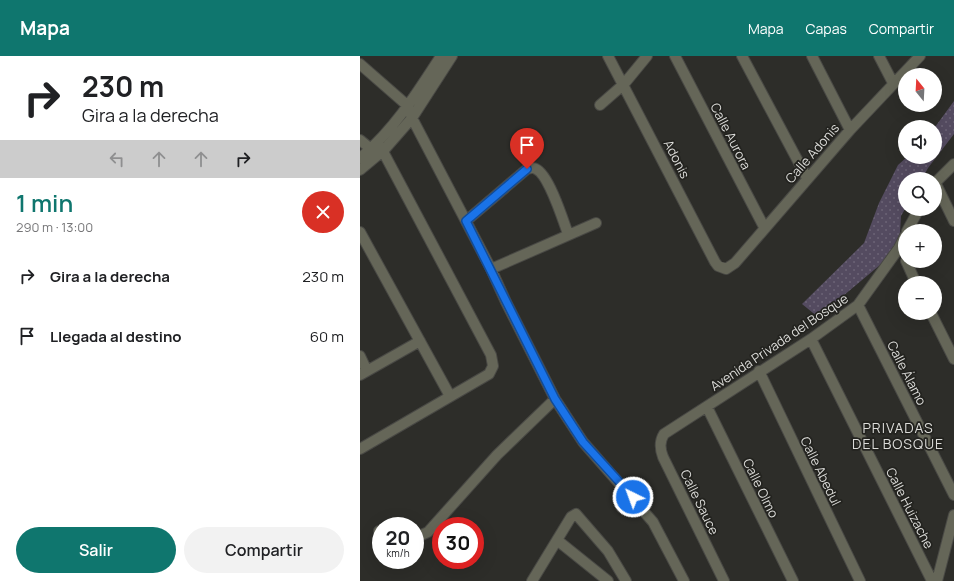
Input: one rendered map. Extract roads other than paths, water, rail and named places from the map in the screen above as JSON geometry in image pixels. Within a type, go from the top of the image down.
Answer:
[{"type":"street","points":[[360,170],[408,106],[441,56]]},
{"type":"street","points":[[360,158],[378,147],[412,118],[452,56]]},
{"type":"street","name":"Adonis","points":[[608,56],[624,84],[715,262],[718,266],[726,269]]},
{"type":"street","points":[[600,105],[624,84],[647,56]]},
{"type":"street","name":"Calle Aurora","points":[[675,56],[764,227]]},
{"type":"street","points":[[742,56],[807,178]]},
{"type":"street","points":[[812,56],[850,130]]},
{"type":"street","points":[[879,56],[893,83]]},
{"type":"street","name":"Calle Adonis","points":[[726,269],[735,263],[807,178],[893,83],[920,56]]},
{"type":"street","points":[[360,64],[408,106],[412,118],[491,269],[555,399],[583,442],[654,522],[684,581]]},
{"type":"street","points":[[360,140],[378,147],[491,355],[493,366],[489,374],[360,449]]},
{"type":"street","points":[[942,176],[954,164]]},
{"type":"street","points":[[466,221],[527,169],[532,168],[537,169],[546,178],[568,234]]},
{"type":"street","points":[[942,197],[954,221]]},
{"type":"street","points":[[491,269],[596,223]]},
{"type":"street","points":[[360,232],[450,396]]},
{"type":"street","name":"Avenida Privada del Bosque","points":[[664,434],[707,407],[758,371],[811,339],[858,305],[898,249]]},
{"type":"street","name":"Calle Álamo","points":[[858,305],[954,495]]},
{"type":"street","points":[[934,320],[954,359]]},
{"type":"street","name":"Calle Huizache","points":[[811,339],[932,581]]},
{"type":"street","points":[[360,356],[364,373],[420,342]]},
{"type":"street","name":"Calle Abedul","points":[[758,371],[860,581]]},
{"type":"street","points":[[424,534],[428,532],[497,455],[555,399]]},
{"type":"street","name":"Calle Olmo","points":[[707,407],[793,581]]},
{"type":"street","name":"Calle Sauce","points":[[664,434],[660,442],[661,451],[724,581]]},
{"type":"street","points":[[937,581],[954,514]]},
{"type":"street","points":[[532,581],[573,515],[579,516],[608,551],[626,581]]},
{"type":"street","points":[[557,540],[608,581]]},
{"type":"district","name":"PRIVADAS DEL BOSQUE","points":[[898,436]]}]
